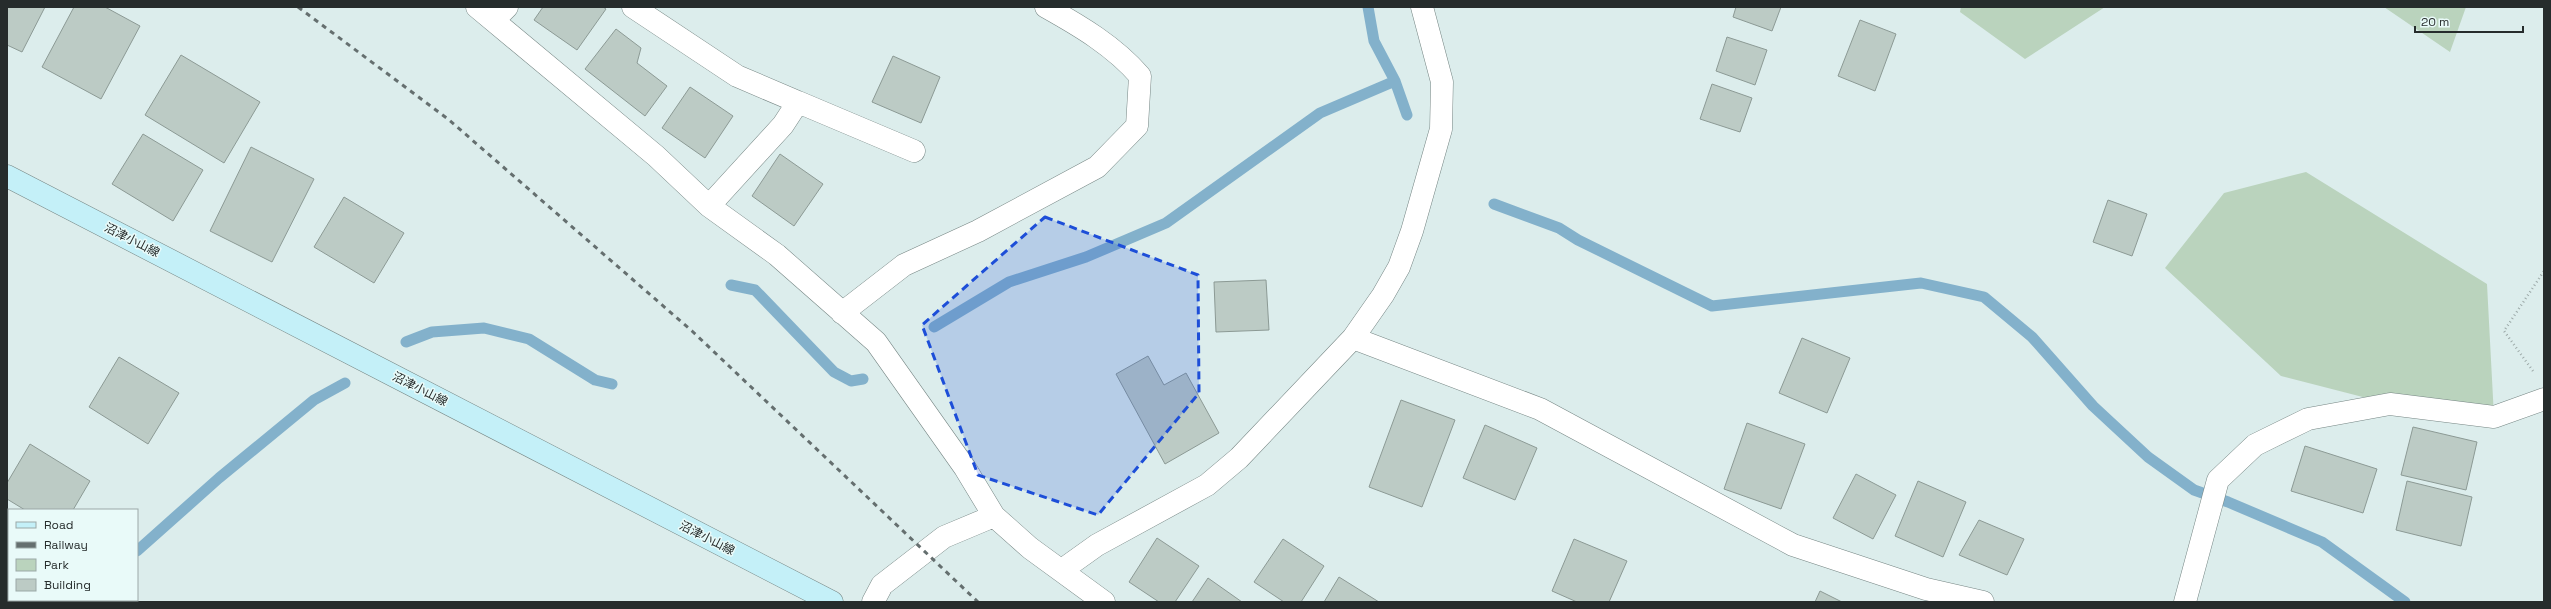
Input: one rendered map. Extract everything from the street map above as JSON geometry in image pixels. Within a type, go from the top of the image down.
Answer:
[{"type":"main road","name":"沼津小山線","points":[[7,176],[832,602]]},
{"type":"street","points":[[477,7],[500,14],[710,206],[777,255],[876,342],[965,468],[994,516],[1030,548],[1104,602]]},
{"type":"street","points":[[633,7],[737,76],[914,151]]},
{"type":"street","points":[[842,313],[904,265],[978,231],[1097,167],[1138,126],[1140,76],[1124,58],[1079,25],[1046,7]]},
{"type":"street","points":[[1062,570],[1097,545],[1207,485],[1239,458],[1353,338],[1399,267],[1412,231],[1441,129],[1442,82],[1422,7]]},
{"type":"street","points":[[710,206],[783,125],[798,102]]},
{"type":"street","points":[[1353,338],[1540,409],[1793,545],[1926,588],[1983,602]]},
{"type":"street","points":[[2185,602],[2218,480],[2255,445],[2308,419],[2390,404],[2494,417],[2544,399]]},
{"type":"street","points":[[873,602],[882,585],[944,537],[994,516]]},
{"type":"path","points":[[2535,374],[2504,331],[2544,271]]},
{"type":"highlighted area","points":[[1045,217],[1198,275],[1199,393],[1098,515],[978,475],[922,325]]},
{"type":"green space","points":[[1961,7],[2105,7],[2025,59],[1960,12]]},
{"type":"green space","points":[[2384,7],[2466,7],[2450,52]]},
{"type":"green space","points":[[2306,172],[2487,284],[2494,417],[2390,404],[2281,376],[2165,268],[2224,193]]},
{"type":"building","points":[[7,7],[45,7],[22,52],[7,45]]},
{"type":"building","points":[[74,7],[105,7],[140,26],[101,99],[42,67]]},
{"type":"building","points":[[543,7],[603,7],[606,9],[577,50],[534,20]]},
{"type":"building","points":[[1736,7],[1781,7],[1772,31],[1733,17]]},
{"type":"building","points":[[1860,20],[1896,34],[1875,91],[1838,76]]},
{"type":"building","points":[[616,29],[641,48],[637,63],[667,86],[645,116],[585,69]]},
{"type":"building","points":[[1727,37],[1767,50],[1755,85],[1716,71]]},
{"type":"building","points":[[181,55],[260,102],[224,163],[145,115]]},
{"type":"building","points":[[893,56],[940,77],[921,123],[872,102]]},
{"type":"building","points":[[1712,84],[1752,98],[1740,132],[1700,119]]},
{"type":"building","points":[[690,87],[733,116],[705,158],[662,128]]},
{"type":"building","points":[[143,134],[203,170],[173,221],[112,184]]},
{"type":"building","points":[[251,147],[314,179],[272,262],[210,231]]},
{"type":"building","points":[[780,154],[823,184],[794,226],[752,196]]},
{"type":"building","points":[[344,197],[404,233],[374,283],[314,247]]},
{"type":"building","points":[[2108,200],[2147,214],[2132,256],[2093,242]]},
{"type":"building","points":[[1266,280],[1269,330],[1216,332],[1214,282]]},
{"type":"building","points":[[1802,338],[1850,358],[1827,413],[1779,393]]},
{"type":"building","points":[[1148,356],[1164,385],[1186,373],[1219,433],[1165,464],[1116,374]]},
{"type":"building","points":[[119,357],[179,393],[148,444],[89,407]]},
{"type":"building","points":[[1401,400],[1455,420],[1422,507],[1369,487]]},
{"type":"building","points":[[1747,423],[1805,444],[1781,509],[1724,489]]},
{"type":"building","points":[[1485,425],[1537,448],[1515,500],[1463,478]]},
{"type":"building","points":[[2413,427],[2477,442],[2466,490],[2401,475]]},
{"type":"building","points":[[30,444],[90,481],[74,509],[23,509],[7,499],[7,483]]},
{"type":"building","points":[[2305,446],[2377,469],[2363,513],[2291,491]]},
{"type":"building","points":[[1856,474],[1896,495],[1873,539],[1833,518]]},
{"type":"building","points":[[1918,481],[1966,502],[1943,557],[1895,536]]},
{"type":"building","points":[[2407,481],[2472,497],[2461,546],[2396,530]]},
{"type":"building","points":[[1979,520],[2024,539],[2007,575],[1959,555]]},
{"type":"building","points":[[1157,538],[1199,566],[1175,602],[1159,602],[1129,582]]},
{"type":"building","points":[[1283,539],[1324,566],[1301,602],[1284,602],[1254,582]]},
{"type":"building","points":[[1574,539],[1627,561],[1609,602],[1577,602],[1552,591]]},
{"type":"building","points":[[1339,577],[1379,602],[1324,602]]},
{"type":"building","points":[[1208,578],[1242,602],[1192,602]]},
{"type":"building","points":[[1820,591],[1842,602],[1815,602]]},
{"type":"waterway","points":[[1368,7],[1374,41],[1395,81],[1407,115]]},
{"type":"waterway","points":[[934,327],[1009,282],[1086,257],[1166,223],[1320,113],[1395,81]]},
{"type":"waterway","points":[[1494,204],[1559,228],[1578,240],[1712,306],[1921,283],[1984,297],[2032,337],[2093,406],[2148,457],[2194,490],[2228,502],[2322,542],[2405,602]]},
{"type":"waterway","points":[[731,285],[755,290],[834,372],[851,381],[863,379]]},
{"type":"waterway","points":[[406,342],[432,332],[484,328],[529,339],[595,380],[612,384]]},
{"type":"waterway","points":[[138,550],[219,478],[314,400],[345,383]]},
{"type":"railway","points":[[298,7],[448,119],[692,331],[978,602]]}]
